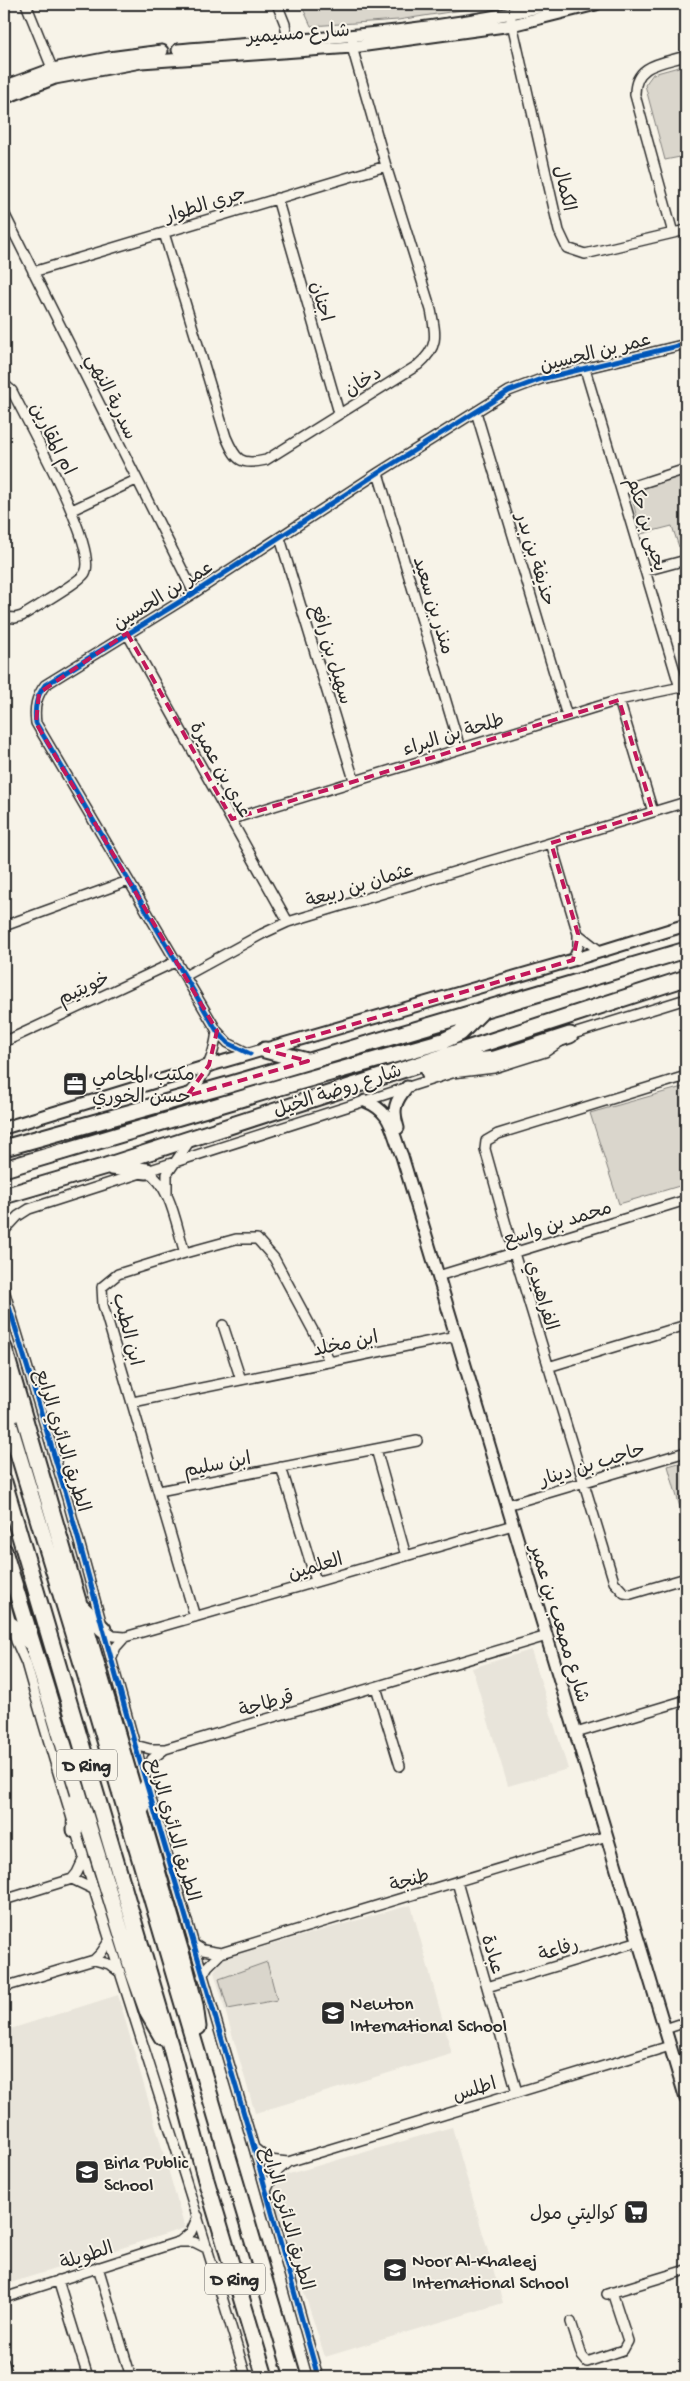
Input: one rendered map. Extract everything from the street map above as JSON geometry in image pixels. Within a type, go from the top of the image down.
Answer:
[{"type":"main road","name":"شارع روضة الخيل","points":[[7,1145],[481,1012],[686,950]]},
{"type":"main road","name":"شارع روضة الخيل","points":[[4,1196],[191,1139],[686,978]]},
{"type":"main road","points":[[4,1169],[443,1041],[460,1033],[481,1012]]},
{"type":"main road","points":[[354,1086],[388,1082],[466,1062],[495,1059],[570,1035]]},
{"type":"main road","points":[[265,1050],[308,1061]]},
{"type":"main road","points":[[106,1166],[147,1171]]},
{"type":"main road","points":[[4,1348],[192,1992],[198,2020],[197,2049]]},
{"type":"main road","points":[[4,1387],[18,1430],[40,1467]]},
{"type":"main road","name":"D Ring","points":[[4,1407],[294,2377]]},
{"type":"main road","name":"D Ring","points":[[4,1482],[171,2048],[206,2180],[265,2377]]},
{"type":"main road","name":"D Ring","points":[[4,1551],[143,2000],[154,2026],[171,2048]]},
{"type":"main road","points":[[77,1601],[84,1612],[103,1629]]},
{"type":"main road","points":[[11,1625],[32,1645]]},
{"type":"main road","points":[[141,1814],[146,1781]]},
{"type":"main road","points":[[75,1830],[76,1786]]},
{"type":"street","points":[[26,4],[54,74]]},
{"type":"street","points":[[277,4],[289,46]]},
{"type":"street","name":"شارع مسيمير","points":[[511,20],[552,4]]},
{"type":"street","name":"شارع مسيمير","points":[[4,86],[139,54],[353,42],[511,20],[596,4]]},
{"type":"street","name":"الكمال","points":[[511,20],[559,231],[567,248],[584,254],[686,230]]},
{"type":"street","name":"دخان","points":[[164,232],[226,437],[232,451],[241,462],[251,464],[266,460],[418,365],[429,356],[435,345],[435,328],[431,310],[386,166],[353,42]]},
{"type":"street","points":[[673,233],[635,95],[635,83],[641,73],[651,66],[686,56]]},
{"type":"street","name":"شارع مسيمير","points":[[4,98],[54,74]]},
{"type":"street","name":"جري الطوار","points":[[33,272],[386,166]]},
{"type":"street","name":"اجنان","points":[[277,198],[339,413]]},
{"type":"street","name":"سدرية النهي","points":[[4,213],[194,593]]},
{"type":"street","name":"عمر بن الحسين","points":[[250,1054],[228,1043],[217,1031],[36,724],[34,713],[39,693],[45,685],[194,593],[378,473],[523,385],[686,344]]},
{"type":"street","name":"يحيى بن حكم","points":[[585,369],[645,571],[683,687]]},
{"type":"street","name":"ام المقارين","points":[[4,384],[12,390],[72,510],[88,556],[87,569],[84,576],[22,616],[15,618],[4,617]]},
{"type":"street","name":"حذيفة بن بدر","points":[[476,412],[567,716]]},
{"type":"street","points":[[621,490],[686,469]]},
{"type":"street","name":"منذر بن سعيد","points":[[378,473],[460,748]]},
{"type":"street","points":[[72,510],[136,480]]},
{"type":"street","name":"سهيل بن رافع","points":[[280,538],[354,780]]},
{"type":"street","points":[[645,571],[686,560]]},
{"type":"street","name":"عدي بن عميرة","points":[[127,633],[232,818],[288,922]]},
{"type":"street","name":"طلحة بن البراء","points":[[232,818],[619,700],[683,687]]},
{"type":"street","points":[[619,700],[653,812]]},
{"type":"street","name":"عثمان بن ربيعة","points":[[185,976],[288,922],[686,802]]},
{"type":"street","points":[[551,843],[578,934],[578,947],[573,960]]},
{"type":"street","points":[[4,926],[128,881]]},
{"type":"street","points":[[4,1128],[209,1065],[601,952],[686,924]]},
{"type":"street","points":[[578,934],[601,952]]},
{"type":"street","name":"خويتيم","points":[[4,1042],[177,961]]},
{"type":"street","name":"شارع روضة الخيل","points":[[4,1231],[18,1216],[29,1209],[452,1073],[494,1068],[545,1052],[570,1035],[686,998]]},
{"type":"street","points":[[187,1096],[196,1087],[209,1065],[217,1031]]},
{"type":"street","name":"الفراهيدي","points":[[686,1076],[498,1134],[486,1141],[486,1158],[614,1582],[624,1593],[631,1594],[686,1578]]},
{"type":"street","name":"شارع مصعب بن عمير","points":[[402,1156],[394,1108],[408,1087]]},
{"type":"street","name":"شارع مصعب بن عمير","points":[[365,1102],[379,1108],[386,1114],[402,1156],[686,2099]]},
{"type":"street","points":[[168,1199],[167,1174],[191,1139]]},
{"type":"street","points":[[147,1171],[157,1178],[168,1199],[185,1253]]},
{"type":"street","name":"محمد بن واسع","points":[[438,1276],[686,1200]]},
{"type":"street","name":"ابن الطيب","points":[[195,1617],[103,1305],[102,1287],[118,1274],[185,1253],[236,1240],[257,1240],[274,1258],[330,1362]]},
{"type":"street","name":"الطريق الدائري الرابع","points":[[4,1290],[67,1498],[134,1745],[254,2148],[318,2377]]},
{"type":"street","points":[[223,1325],[241,1380]]},
{"type":"street","points":[[548,1367],[686,1325]]},
{"type":"street","name":"ابن مخلد","points":[[132,1402],[456,1336]]},
{"type":"street","name":"ابن سليم","points":[[159,1491],[417,1441]]},
{"type":"street","points":[[376,1448],[406,1556]]},
{"type":"street","name":"حاجب بن دينار","points":[[507,1505],[686,1452]]},
{"type":"street","points":[[281,1467],[316,1581]]},
{"type":"street","name":"العلمين","points":[[125,1638],[513,1525]]},
{"type":"street","points":[[4,1599],[11,1625],[26,1663],[109,1941],[198,2216],[246,2377]]},
{"type":"street","points":[[103,1629],[113,1636],[125,1638]]},
{"type":"street","name":"قرطاجة","points":[[134,1745],[150,1749],[165,1749],[547,1636]]},
{"type":"street","points":[[111,1659],[116,1647],[125,1638]]},
{"type":"street","points":[[376,1687],[400,1766]]},
{"type":"street","points":[[576,1734],[686,1700]]},
{"type":"street","points":[[146,1781],[152,1759],[165,1749]]},
{"type":"street","name":"طنجة","points":[[221,1953],[607,1836]]},
{"type":"street","points":[[4,1900],[72,1879],[84,1858]]},
{"type":"street","points":[[72,1879],[93,1889]]},
{"type":"street","name":"عبادة","points":[[457,1882],[517,2092]]},
{"type":"street","points":[[4,1987],[94,1960],[101,1954],[109,1941]]},
{"type":"street","name":"رفاعة","points":[[487,1987],[638,1941]]},
{"type":"street","points":[[193,1944],[209,1952],[221,1953]]},
{"type":"street","points":[[202,1976],[208,1966],[221,1953]]},
{"type":"street","points":[[94,1960],[109,1964],[118,1970]]},
{"type":"street","points":[[665,2029],[686,2022]]},
{"type":"street","name":"اطلس","points":[[266,2191],[274,2174],[288,2162],[670,2046]]},
{"type":"street","points":[[254,2148],[269,2160],[288,2162]]},
{"type":"street","name":"الطويلة","points":[[4,2298],[178,2242],[192,2232],[198,2216]]},
{"type":"street","name":"الطويلة","points":[[178,2242],[194,2242],[208,2249]]},
{"type":"street","points":[[98,2268],[131,2377]]},
{"type":"street","points":[[571,2322],[582,2356],[587,2362],[623,2350],[628,2341],[609,2293],[686,2270]]},
{"type":"street","points":[[58,2280],[88,2377]]},
{"type":"street","points":[[4,2363],[8,2377]]},
{"type":"highlighted area","points":[[127,633],[232,819],[619,700],[653,812],[551,843],[578,934],[573,960],[265,1050],[308,1061],[187,1096],[209,1065],[217,1031],[36,723],[39,693]]},
{"type":"shaded area","points":[[301,4],[501,4],[398,20],[311,26]]},
{"type":"shaded area","points":[[686,65],[685,174],[680,157],[665,160],[645,85],[653,74]]},
{"type":"shaded area","points":[[686,473],[686,544],[679,547],[672,526],[641,534],[632,498],[638,488]]},
{"type":"shaded area","points":[[686,1086],[686,1184],[619,1204],[590,1113]]},
{"type":"shaded area","points":[[686,1461],[686,1528],[668,1466]]},
{"type":"shaded area","points":[[531,1650],[568,1769],[508,1786],[472,1668]]},
{"type":"shaded area","name":"Newton International School","points":[[411,1905],[452,2054],[255,2113],[214,1972],[221,1959]]},
{"type":"shaded area","points":[[267,1962],[277,2000],[228,2009],[219,1979]]},
{"type":"shaded area","name":"Birla Public School","points":[[118,1995],[185,2228],[4,2285],[4,2031]]},
{"type":"shaded area","name":"Noor Al-Khaleej International School","points":[[452,2127],[503,2303],[325,2357],[272,2192],[275,2178]]},
{"type":"cycle path","points":[[250,1054],[228,1043],[217,1031],[36,723],[36,703],[42,689],[45,685],[194,593],[378,473],[509,391],[541,379],[686,344]]},
{"type":"cycle path","points":[[4,1290],[67,1498],[135,1745],[254,2148],[318,2377]]},
{"type":"place","name":"مكتب المحامي حسن الخوري","points":[[75,1084]]},
{"type":"place","name":"Newton International School","points":[[333,2013]]},
{"type":"place","name":"Birla Public School","points":[[87,2172]]},
{"type":"place","name":"كواليتي مول","points":[[636,2212]]},
{"type":"place","name":"Noor Al-Khaleej International School","points":[[395,2270]]}]
